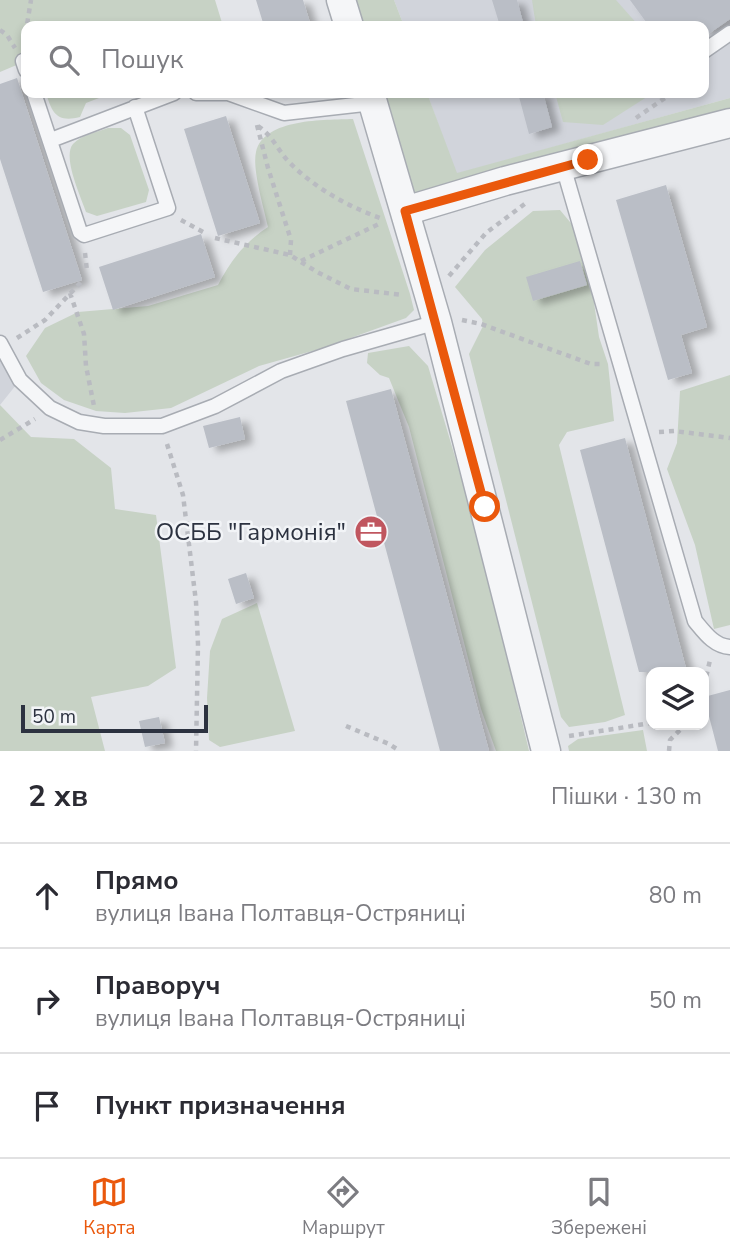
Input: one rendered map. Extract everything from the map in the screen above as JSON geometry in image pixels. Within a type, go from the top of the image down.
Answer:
[{"type":"street","points":[[341,0],[347,21]]},
{"type":"street","points":[[372,98],[405,211],[444,320],[545,746]]},
{"type":"street","points":[[405,211],[567,177],[730,123]]},
{"type":"lane","points":[[709,48],[730,33]]},
{"type":"lane","points":[[36,98],[81,234],[166,210],[168,206],[135,107]]},
{"type":"lane","points":[[51,140],[160,98]]},
{"type":"lane","points":[[241,98],[284,113],[372,98]]},
{"type":"lane","points":[[567,177],[695,621],[709,638],[723,645]]},
{"type":"lane","points":[[1,346],[20,380],[50,408],[79,422],[104,426],[162,426],[215,406],[281,371],[343,349],[444,320]]},
{"type":"path","points":[[26,21],[31,0]]},
{"type":"path","points":[[259,105],[257,125],[291,240],[289,255]]},
{"type":"path","points":[[257,125],[269,133],[288,162],[314,183],[344,202],[387,220],[300,262]]},
{"type":"path","points":[[442,284],[486,233],[567,177]]},
{"type":"path","points":[[166,210],[205,233]]},
{"type":"path","points":[[215,237],[289,255],[351,289],[410,294]]},
{"type":"path","points":[[1,346],[45,320],[85,279]]},
{"type":"path","points":[[71,293],[84,334],[91,399],[104,426]]},
{"type":"path","points":[[444,320],[481,324],[591,364],[620,363]]},
{"type":"path","points":[[0,440],[50,408]]},
{"type":"path","points":[[162,426],[183,495],[196,602],[197,751]]},
{"type":"path","points":[[641,434],[674,431],[730,438]]},
{"type":"path","points":[[709,675],[723,645]]},
{"type":"path","points":[[545,746],[646,724]]},
{"type":"path","points":[[346,726],[400,751]]},
{"type":"path","points":[[669,751],[670,740],[680,730]]},
{"type":"shaded area","points":[[0,0],[215,0],[221,21],[21,21],[21,63],[0,72]]},
{"type":"shaded area","points":[[349,0],[394,0],[402,21],[355,21]]},
{"type":"shaded area","points":[[394,0],[730,0],[730,98],[456,174],[429,98],[709,98],[709,21],[402,21]]},
{"type":"shaded area","points":[[532,0],[616,0],[635,21],[535,21]]},
{"type":"shaded area","points":[[48,98],[99,98],[86,103],[80,117],[72,119],[57,115]]},
{"type":"shaded area","points":[[379,98],[429,98],[457,173],[730,98],[730,118],[423,198],[410,191]]},
{"type":"shaded area","points":[[556,98],[645,98],[603,125],[563,122]]},
{"type":"shaded area","points":[[353,119],[410,294],[414,310],[406,318],[323,348],[259,366],[171,408],[125,413],[96,411],[64,400],[41,383],[26,356],[45,328],[78,312],[148,306],[218,285],[239,252],[268,227],[255,160],[261,141],[283,127],[297,123]]},
{"type":"shaded area","points":[[108,128],[121,128],[130,135],[149,190],[146,202],[97,216],[86,212],[71,167],[70,150],[80,138]]},
{"type":"shaded area","points":[[560,210],[575,228],[591,282],[599,337],[608,364],[614,421],[567,432],[559,445],[625,715],[605,722],[569,727],[561,717],[469,354],[483,326],[482,319],[455,287],[485,250],[533,211]]},
{"type":"shaded area","points":[[0,343],[20,380],[0,405]]},
{"type":"shaded area","points":[[409,346],[428,366],[478,534],[529,751],[496,751],[481,709],[409,427],[389,378],[380,375],[367,363],[368,353]]},
{"type":"shaded area","points":[[730,375],[730,625],[714,629],[695,545],[667,469],[677,443],[680,391]]},
{"type":"shaded area","points":[[0,405],[31,437],[74,439],[111,468],[115,509],[156,515],[176,668],[148,686],[91,697],[105,751],[0,751]]},
{"type":"shaded area","points":[[257,603],[295,731],[220,747],[209,740],[207,698],[210,651],[222,619]]},
{"type":"shaded area","points":[[643,730],[647,751],[569,751],[568,746],[578,739]]},
{"type":"building","points":[[256,0],[303,0],[309,21],[262,21]]},
{"type":"building","points":[[492,0],[517,0],[523,21],[498,21]]},
{"type":"building","points":[[630,0],[730,0],[730,19],[709,34],[709,21],[645,21]]},
{"type":"building","points":[[17,78],[21,98],[23,98],[82,280],[43,292],[0,159],[0,84]]},
{"type":"building","points":[[519,98],[544,98],[552,127],[529,134]]},
{"type":"building","points":[[226,116],[260,223],[218,236],[184,129]]},
{"type":"building","points":[[666,185],[707,327],[681,335],[692,373],[668,380],[616,200]]},
{"type":"building","points":[[201,234],[215,277],[113,310],[99,267]]},
{"type":"building","points":[[580,261],[587,285],[533,301],[526,277]]},
{"type":"building","points":[[391,389],[489,751],[440,751],[346,401]]},
{"type":"building","points":[[240,417],[245,439],[209,448],[203,426]]},
{"type":"building","points":[[625,438],[686,667],[646,667],[646,672],[639,672],[580,450]]},
{"type":"building","points":[[246,573],[254,598],[236,604],[228,579]]},
{"type":"building","points":[[730,690],[730,751],[718,751],[709,716],[709,696]]},
{"type":"building","points":[[159,717],[165,743],[145,747],[139,721]]},
{"type":"place","name":"ОСББ \"Гармонія\"","points":[[371,532]]},
{"type":"route","points":[[485,507],[405,211],[588,160]]}]
